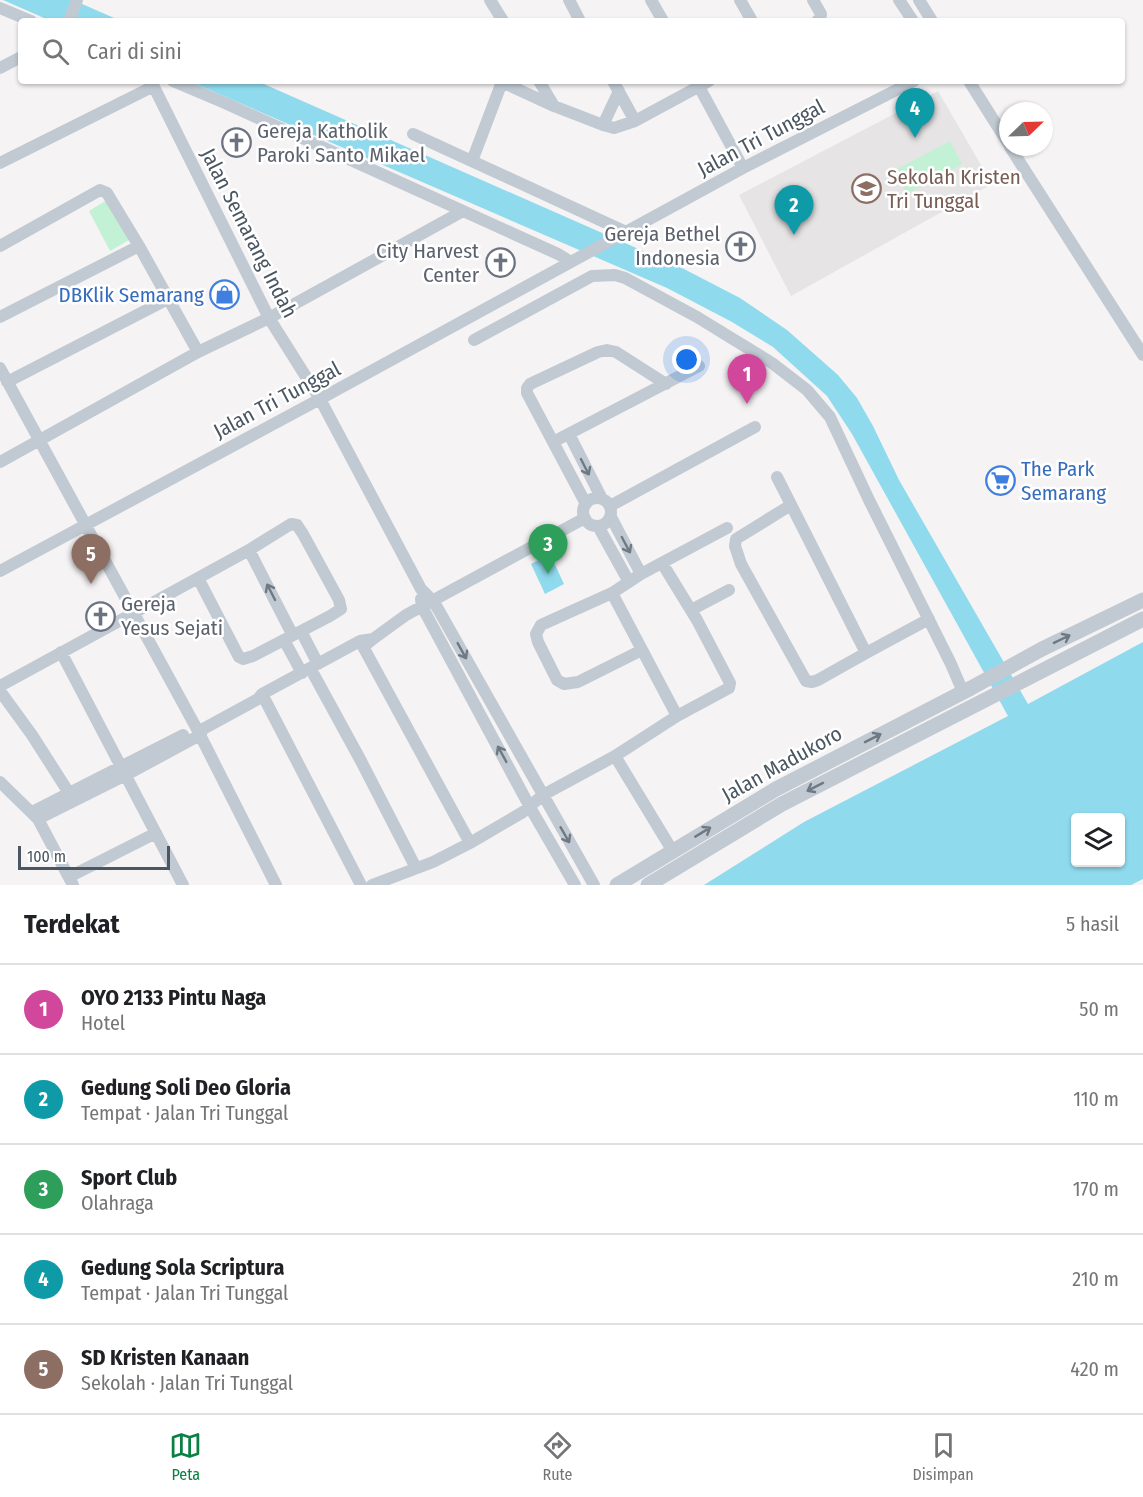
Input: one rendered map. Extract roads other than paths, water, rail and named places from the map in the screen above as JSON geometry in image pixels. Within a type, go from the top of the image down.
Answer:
[{"type":"street","points":[[70,18],[77,0]]},
{"type":"street","points":[[490,0],[501,18]]},
{"type":"street","points":[[569,0],[578,18]]},
{"type":"street","points":[[651,0],[661,18]]},
{"type":"street","points":[[740,0],[750,18]]},
{"type":"street","points":[[813,0],[821,14],[820,18]]},
{"type":"street","points":[[900,0],[911,18]]},
{"type":"street","points":[[919,0],[930,18]]},
{"type":"street","points":[[0,8],[24,18]]},
{"type":"street","points":[[0,68],[18,59]]},
{"type":"street","points":[[0,163],[151,84]]},
{"type":"street","name":"Jalan Semarang Indah","points":[[151,84],[269,318],[320,399],[427,604]]},
{"type":"street","points":[[179,84],[235,107],[558,254],[571,262]]},
{"type":"street","points":[[472,161],[500,84]]},
{"type":"street","points":[[507,84],[554,106],[614,128],[635,121],[699,84]]},
{"type":"street","points":[[541,84],[554,106]]},
{"type":"street","points":[[701,84],[743,168]]},
{"type":"street","name":"Jalan Tri Tunggal","points":[[0,571],[743,168],[908,84]]},
{"type":"street","points":[[971,84],[999,129]]},
{"type":"street","points":[[603,125],[616,86]]},
{"type":"street","points":[[616,86],[635,121]]},
{"type":"street","points":[[413,134],[623,234]]},
{"type":"street","points":[[1016,156],[1143,354]]},
{"type":"street","points":[[0,246],[100,190],[107,193],[198,352]]},
{"type":"street","points":[[0,462],[198,352],[269,318],[464,212]]},
{"type":"street","points":[[0,316],[139,246]]},
{"type":"street","points":[[474,340],[592,276],[615,275],[697,316],[772,363],[807,390],[830,417],[951,664],[971,688]]},
{"type":"street","points":[[8,382],[168,298]]},
{"type":"street","points":[[586,504],[527,393],[527,388],[530,384],[598,352],[607,350],[616,352],[666,384]]},
{"type":"street","points":[[554,442],[699,366]]},
{"type":"street","points":[[0,368],[200,731],[276,885]]},
{"type":"street","points":[[607,507],[755,427]]},
{"type":"street","points":[[569,434],[641,574]]},
{"type":"street","points":[[777,477],[866,653]]},
{"type":"street","points":[[591,500],[607,507],[608,522],[598,526],[585,518],[586,504],[591,500]]},
{"type":"street","points":[[790,506],[736,539],[735,546],[741,564],[806,681],[818,680],[928,619]]},
{"type":"street","points":[[35,816],[366,642],[427,604],[585,518]]},
{"type":"street","points":[[0,686],[249,550],[291,524],[297,525],[303,534],[339,600],[341,609],[253,656],[243,659],[239,657],[198,578]]},
{"type":"street","points":[[598,526],[629,582]]},
{"type":"street","points":[[642,650],[578,682],[564,684],[557,680],[536,634],[541,624],[612,593],[641,574],[727,528]]},
{"type":"street","points":[[249,550],[416,868]]},
{"type":"street","points":[[372,885],[433,862],[470,843],[523,812],[543,795],[615,756],[677,716],[729,688],[730,683],[691,610],[662,563]]},
{"type":"street","points":[[691,610],[729,590]]},
{"type":"street","points":[[612,593],[677,716]]},
{"type":"street","name":"Jalan Madukoro","points":[[617,885],[776,789],[1010,666],[1143,600]]},
{"type":"street","points":[[427,604],[493,706],[594,885]]},
{"type":"street","points":[[427,604],[479,713],[575,885]]},
{"type":"street","name":"Jalan Madukoro","points":[[648,885],[782,804],[1143,620]]},
{"type":"street","points":[[293,635],[311,671]]},
{"type":"street","points":[[366,642],[470,843]]},
{"type":"street","points":[[61,652],[183,885]]},
{"type":"street","points":[[0,691],[32,735],[69,793]]},
{"type":"street","points":[[262,698],[361,885]]},
{"type":"street","points":[[479,713],[493,706]]},
{"type":"street","points":[[615,756],[672,850]]},
{"type":"street","points":[[35,816],[69,793],[123,771]]},
{"type":"street","points":[[0,782],[35,816],[71,881],[156,833]]},
{"type":"water","points":[[3,0],[73,0],[114,18],[44,18]]},
{"type":"water","points":[[196,84],[264,84],[684,269],[740,298],[787,330],[838,375],[857,398],[899,480],[1028,704],[1143,642],[1143,879],[1131,885],[704,885],[804,822],[1008,716],[852,434],[827,396],[773,347],[732,322],[667,288]]},
{"type":"water","points":[[550,554],[564,584],[545,594],[531,564]]},
{"type":"place","name":"Gedung Sola Scriptura","points":[[915,138]]},
{"type":"place","name":"Gereja Katholik Paroki Santo Mikael","points":[[236,143]]},
{"type":"place","name":"Sekolah Kristen Tri Tunggal","points":[[866,189]]},
{"type":"place","name":"Gedung Soli Deo Gloria","points":[[794,235]]},
{"type":"place","name":"Gereja Bethel Indonesia","points":[[741,246]]},
{"type":"place","name":"City Harvest Center","points":[[500,263]]},
{"type":"place","name":"DBKlik Semarang","points":[[225,295]]},
{"type":"place","name":"OYO 2133 Pintu Naga","points":[[747,404]]},
{"type":"place","name":"The Park Semarang","points":[[1000,481]]},
{"type":"place","name":"Sport Club","points":[[548,574]]},
{"type":"place","name":"SD Kristen Kanaan","points":[[91,584]]},
{"type":"place","name":"Gereja Yesus Sejati","points":[[100,616]]}]
